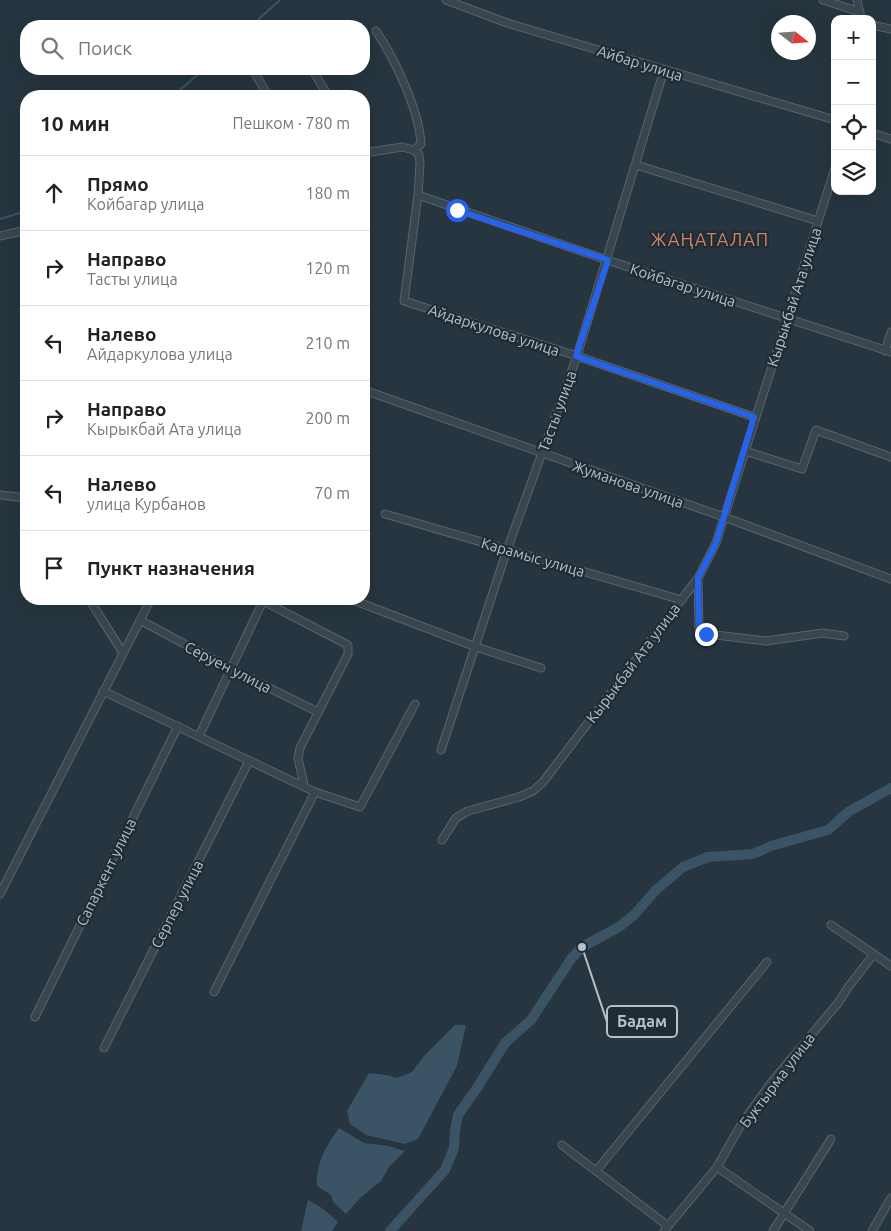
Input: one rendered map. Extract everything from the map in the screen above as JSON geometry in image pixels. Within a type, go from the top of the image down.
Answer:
[{"type":"street","name":"Айбар улица","points":[[446,0],[507,23],[831,119]]},
{"type":"street","points":[[823,0],[860,15]]},
{"type":"street","points":[[857,0],[860,15]]},
{"type":"street","points":[[876,26],[891,29]]},
{"type":"street","points":[[376,31],[387,47],[416,112],[421,144],[414,150]]},
{"type":"street","name":"Тасты улица","points":[[441,750],[608,260],[664,70]]},
{"type":"street","points":[[316,75],[324,90]]},
{"type":"street","points":[[256,76],[264,90]]},
{"type":"street","points":[[876,135],[891,139]]},
{"type":"street","points":[[370,152],[402,147],[414,150],[419,155],[420,164],[418,195]]},
{"type":"street","points":[[636,165],[818,221]]},
{"type":"street","name":"Кырыкбай Ата улица","points":[[442,840],[456,818],[468,811],[519,797],[533,791],[543,782],[698,578],[716,543],[754,417],[831,180]]},
{"type":"street","name":"Койбагар улица","points":[[418,195],[608,260],[888,351]]},
{"type":"street","name":"Айдаркулова улица","points":[[418,195],[404,301],[576,356],[754,417]]},
{"type":"street","points":[[0,236],[20,231]]},
{"type":"street","points":[[888,351],[891,332]]},
{"type":"street","name":"Жуманова улица","points":[[370,392],[724,517],[891,579]]},
{"type":"street","points":[[745,450],[802,469],[816,430],[891,457]]},
{"type":"street","points":[[0,495],[20,498]]},
{"type":"street","name":"Карамыс улица","points":[[386,514],[682,600]]},
{"type":"street","points":[[698,578],[699,628],[706,634],[766,641],[823,633],[844,636]]},
{"type":"street","points":[[93,605],[123,652]]},
{"type":"street","points":[[0,894],[148,605]]},
{"type":"street","points":[[198,736],[262,605]]},
{"type":"street","points":[[273,605],[348,645],[348,654],[300,748],[298,758],[304,785]]},
{"type":"street","points":[[366,605],[476,647],[541,668]]},
{"type":"street","name":"Серуен улица","points":[[140,620],[231,669],[318,712]]},
{"type":"street","points":[[103,690],[304,785],[315,792],[360,808],[415,704]]},
{"type":"street","name":"Сапаркент улица","points":[[35,1017],[178,726]]},
{"type":"street","name":"Серпер улица","points":[[104,1048],[250,761]]},
{"type":"street","points":[[214,992],[315,792]]},
{"type":"street","points":[[831,926],[891,966]]},
{"type":"street","name":"Буктырма улица","points":[[666,1229],[717,1167],[742,1123],[771,1083],[838,1003],[874,954]]},
{"type":"street","points":[[596,1171],[767,962]]},
{"type":"street","points":[[772,1231],[831,1139]]},
{"type":"street","points":[[562,1145],[666,1229]]},
{"type":"street","points":[[717,1167],[810,1231]]},
{"type":"street","points":[[872,1231],[891,1198]]},
{"type":"water","points":[[455,1025],[466,1025],[457,1066],[418,1139],[405,1144],[366,1135],[350,1124],[347,1111],[369,1073],[397,1078],[412,1072],[424,1056]]},
{"type":"water","points":[[339,1128],[364,1143],[388,1146],[405,1151],[389,1167],[381,1181],[360,1198],[346,1214],[333,1202],[331,1195],[317,1186],[320,1162],[326,1148]]},
{"type":"water","points":[[308,1200],[322,1208],[338,1222],[332,1231],[301,1231]]},
{"type":"waterway","points":[[258,20],[280,0]]},
{"type":"waterway","points":[[180,90],[197,75]]},
{"type":"waterway","points":[[0,219],[20,213]]},
{"type":"waterway","points":[[390,1231],[445,1170],[454,1148],[458,1115],[505,1043],[531,1020],[571,959],[582,947],[619,927],[634,915],[656,890],[683,867],[708,857],[753,854],[771,846],[828,830],[848,812],[891,788]]},
{"type":"place","name":"Бадам","points":[[582,947]]},
{"type":"district","name":"ЖАҢАТАЛАП","points":[[710,239]]},
{"type":"route","points":[[457,210],[608,260],[576,356],[754,417],[716,543],[698,578],[699,628],[706,634]]}]
